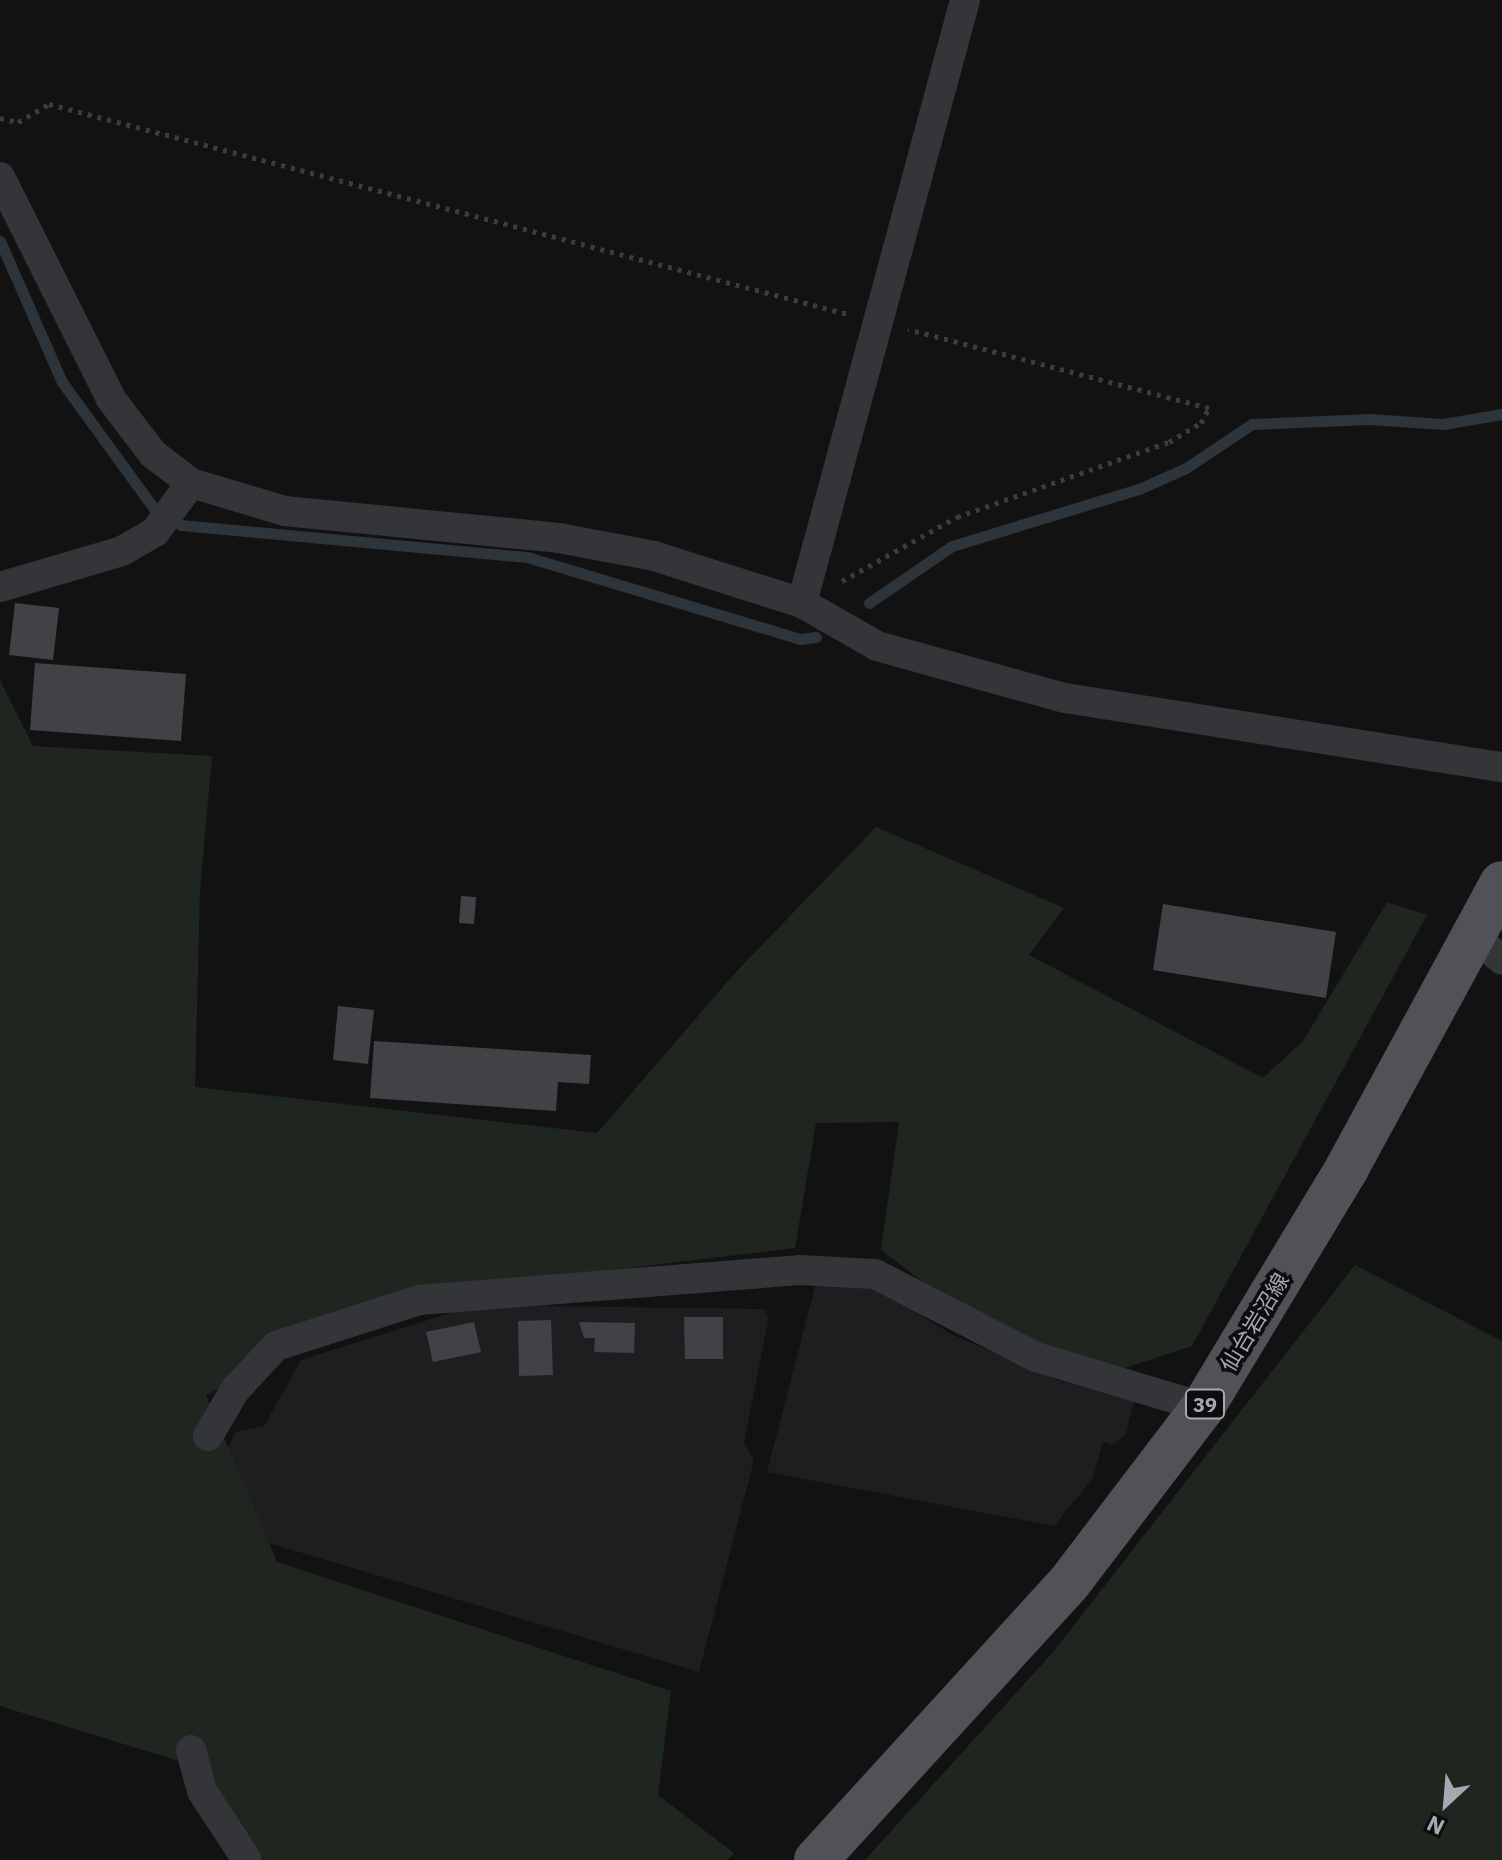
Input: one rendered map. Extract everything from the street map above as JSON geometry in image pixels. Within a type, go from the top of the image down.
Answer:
[{"type":"main road","name":"仙台岩沼線","points":[[816,1860],[1069,1583],[1203,1407],[1347,1168],[1488,948],[1502,883]]},
{"type":"street","points":[[802,603],[965,0]]},
{"type":"street","points":[[0,177],[111,399],[153,454],[191,483],[285,511],[573,540],[654,556],[802,603],[877,646],[1065,698],[1502,767]]},
{"type":"street","points":[[0,587],[122,551],[165,518],[191,483]]},
{"type":"street","points":[[208,1436],[235,1390],[276,1346],[419,1300],[826,1269],[875,1274],[1036,1357],[1203,1407]]},
{"type":"street","points":[[191,1750],[202,1791],[247,1860]]},
{"type":"path","points":[[0,118],[18,122],[49,104],[1209,408],[1201,423],[1169,442],[957,517],[802,603]]},
{"type":"shaded area","points":[[0,680],[33,746],[212,756],[200,890],[195,1087],[597,1133],[736,972],[876,827],[1064,908],[1029,955],[1263,1078],[1303,1041],[1387,902],[1427,915],[1192,1346],[1109,1373],[977,1323],[881,1250],[899,1122],[816,1123],[795,1248],[413,1294],[206,1395],[277,1562],[671,1691],[658,1795],[734,1853],[727,1860],[264,1860],[205,1769],[0,1706]]},
{"type":"shaded area","points":[[1355,1265],[1502,1341],[1502,1860],[865,1860],[1053,1652]]},
{"type":"shaded area","points":[[818,1275],[873,1286],[951,1334],[1057,1380],[1134,1400],[1126,1434],[1112,1445],[1103,1441],[1093,1478],[1054,1526],[767,1472]]},
{"type":"shaded area","points":[[476,1305],[763,1309],[769,1317],[744,1443],[754,1460],[699,1672],[196,1521],[235,1432],[264,1426],[301,1360]]},
{"type":"building","points":[[15,603],[59,608],[53,660],[9,655]]},
{"type":"building","points":[[35,663],[186,674],[181,741],[30,730]]},
{"type":"building","points":[[461,896],[476,897],[474,924],[459,923]]},
{"type":"building","points":[[1163,904],[1336,932],[1326,998],[1153,970]]},
{"type":"building","points":[[338,1006],[374,1010],[368,1064],[333,1060]]},
{"type":"building","points":[[374,1041],[591,1055],[589,1084],[558,1082],[556,1111],[370,1098]]},
{"type":"building","points":[[684,1317],[723,1317],[723,1359],[685,1359]]},
{"type":"building","points":[[551,1320],[553,1375],[519,1376],[518,1321]]},
{"type":"building","points":[[474,1322],[481,1352],[433,1362],[426,1332]]},
{"type":"building","points":[[579,1322],[635,1323],[634,1353],[594,1352],[595,1338],[584,1338]]},
{"type":"waterway","points":[[0,241],[62,382],[155,510],[181,525],[527,557],[800,639],[816,637]]},
{"type":"waterway","points":[[869,603],[952,546],[1139,489],[1186,468],[1252,424],[1369,419],[1443,424],[1502,414]]}]
